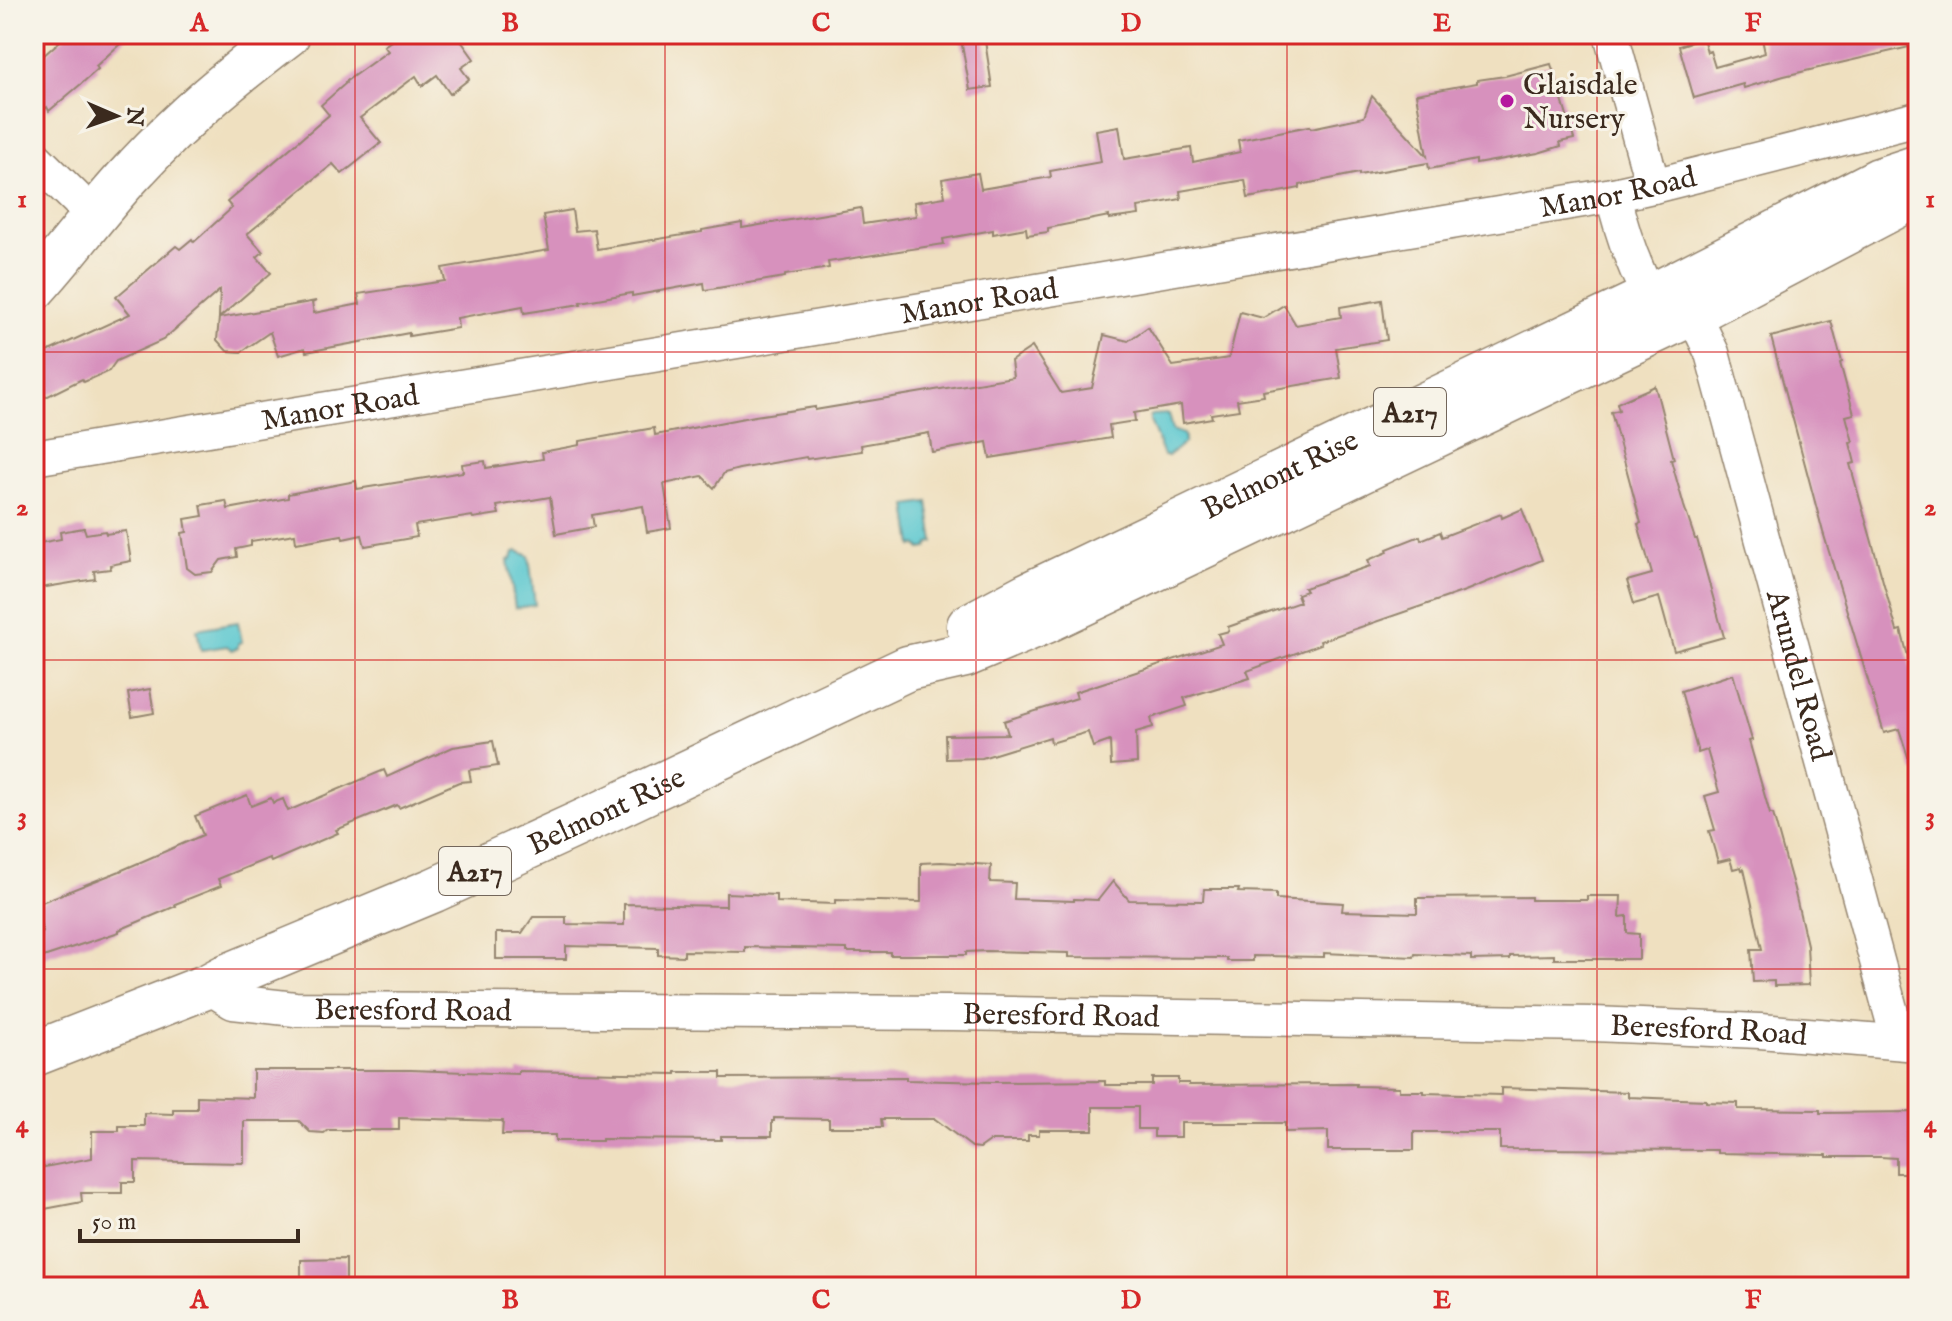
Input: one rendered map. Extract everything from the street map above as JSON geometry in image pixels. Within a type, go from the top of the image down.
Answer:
[{"type":"main road","points":[[34,288],[134,169],[182,121],[221,85],[288,34]]},
{"type":"main road","name":"Belmont Rise","points":[[34,1054],[208,986],[434,890],[602,813],[908,668],[955,633],[1027,595],[1650,297],[1879,180],[1918,167]]},
{"type":"main road","name":"Belmont Rise","points":[[908,668],[965,655],[1046,621],[1693,313],[1902,203],[1918,199]]},
{"type":"street","points":[[1611,34],[1653,186]]},
{"type":"street","name":"Manor Road","points":[[34,458],[1613,195],[1918,119]]},
{"type":"street","points":[[34,157],[95,217]]},
{"type":"street","points":[[1613,195],[1637,270],[1650,297]]},
{"type":"street","name":"Arundel Road","points":[[1693,313],[1712,353],[1908,1043]]},
{"type":"street","name":"Beresford Road","points":[[208,986],[233,1002],[295,1009],[953,1013],[1594,1024],[1760,1031],[1908,1043]]},
{"type":"water","points":[[1168,414],[1172,430],[1185,438],[1184,443],[1164,456],[1150,417]]},
{"type":"water","points":[[928,502],[934,542],[921,549],[913,546],[907,505]]},
{"type":"water","points":[[518,551],[529,556],[535,605],[515,608],[508,560]]},
{"type":"water","points":[[238,622],[242,642],[238,643],[238,648],[232,650],[227,646],[201,650],[197,629]]},
{"type":"building","points":[[68,34],[131,34],[81,84],[49,111],[47,107],[34,118],[34,64]]},
{"type":"building","points":[[401,34],[456,34],[474,59],[461,68],[469,79],[450,94],[437,75],[422,86],[416,76],[360,118],[381,143],[342,174],[333,164],[247,234],[263,252],[257,257],[271,273],[219,318],[220,290],[163,340],[116,361],[109,371],[84,382],[82,379],[34,403],[34,358],[130,314],[116,297],[176,246],[180,249],[192,239],[194,242],[232,208],[227,202],[329,115],[321,105],[345,82],[388,51],[384,46]]},
{"type":"building","points":[[960,34],[984,34],[992,87],[970,90]]},
{"type":"building","points":[[1761,34],[1918,34],[1918,45],[1694,98],[1679,46],[1703,38],[1715,67],[1765,53]]},
{"type":"building","points":[[1551,64],[1574,139],[1538,153],[1476,164],[1476,160],[1429,169],[1428,163],[1359,173],[1248,198],[1245,180],[1180,191],[1181,199],[1138,207],[1139,215],[1109,219],[1109,216],[1048,228],[1048,232],[1027,235],[1026,228],[993,234],[993,230],[943,239],[944,244],[828,262],[829,268],[785,277],[705,290],[704,283],[524,313],[523,306],[457,318],[458,328],[409,336],[409,333],[306,352],[305,348],[278,356],[270,332],[241,352],[227,351],[217,340],[219,318],[316,301],[312,303],[314,313],[360,304],[358,294],[445,281],[442,268],[549,250],[543,215],[572,210],[575,231],[594,229],[597,249],[742,223],[742,228],[861,208],[863,224],[916,216],[914,202],[945,197],[942,179],[978,173],[981,189],[1051,177],[1050,171],[1101,162],[1096,130],[1119,126],[1124,159],[1191,148],[1193,162],[1240,152],[1238,140],[1364,117],[1372,96],[1427,156],[1416,94],[1477,83],[1477,80]]},
{"type":"building","points":[[1382,300],[1387,340],[1336,348],[1341,378],[1263,391],[1264,396],[1237,400],[1239,410],[1211,414],[1212,418],[1183,423],[1181,405],[1134,413],[1135,421],[1109,425],[1111,438],[990,458],[987,442],[932,452],[929,433],[861,445],[862,451],[739,469],[724,473],[714,488],[702,476],[664,484],[671,528],[647,532],[643,506],[592,515],[594,527],[556,534],[550,497],[497,506],[499,514],[415,525],[417,537],[365,546],[362,535],[343,539],[342,535],[296,543],[295,534],[251,541],[251,546],[236,549],[237,557],[221,560],[212,572],[195,574],[187,568],[182,533],[187,532],[185,519],[203,516],[201,505],[226,501],[228,509],[356,481],[357,489],[463,472],[462,464],[485,461],[486,468],[543,459],[542,452],[580,445],[580,441],[654,428],[655,435],[755,416],[815,407],[815,410],[1013,377],[1011,361],[1032,347],[1061,393],[1092,388],[1104,335],[1128,341],[1148,327],[1173,366],[1229,358],[1240,312],[1263,318],[1284,305],[1296,325],[1341,317],[1340,307]]},
{"type":"building","points":[[1831,321],[1854,414],[1846,416],[1855,463],[1850,464],[1897,631],[1901,630],[1914,679],[1918,678],[1918,772],[1913,772],[1899,729],[1884,733],[1823,532],[1771,337]]},
{"type":"building","points":[[1655,386],[1674,459],[1671,460],[1724,637],[1674,651],[1659,597],[1634,604],[1627,581],[1652,574],[1611,412],[1619,410],[1617,403]]},
{"type":"building","points":[[1522,509],[1542,560],[1465,591],[1320,641],[1321,644],[1247,671],[1250,678],[1184,698],[1187,706],[1151,718],[1153,727],[1136,732],[1137,763],[1111,765],[1110,741],[1093,747],[1088,732],[1051,743],[1050,737],[982,758],[946,759],[945,735],[1008,734],[1004,721],[1077,698],[1075,692],[1222,644],[1218,634],[1229,631],[1228,627],[1300,602],[1297,594],[1306,591],[1304,588],[1370,566],[1368,560],[1388,552],[1387,549],[1420,536],[1421,540],[1440,532],[1442,537]]},
{"type":"building","points":[[84,528],[86,534],[126,531],[131,561],[110,565],[111,569],[94,571],[95,579],[34,589],[34,544],[61,539],[60,532]]},
{"type":"building","points":[[1733,674],[1752,740],[1749,741],[1794,889],[1807,945],[1809,985],[1774,986],[1774,981],[1753,982],[1751,949],[1762,949],[1744,869],[1733,869],[1730,859],[1718,862],[1709,831],[1715,830],[1705,796],[1719,792],[1707,750],[1698,753],[1681,691]]},
{"type":"building","points":[[150,689],[154,713],[132,717],[128,693]]},
{"type":"building","points":[[493,741],[498,766],[469,770],[471,781],[459,782],[399,808],[397,805],[271,862],[269,858],[218,879],[221,886],[175,904],[119,932],[34,960],[34,935],[43,932],[34,905],[203,835],[195,816],[247,795],[251,806],[271,798],[273,803],[283,799],[288,811],[384,770],[387,777],[453,747]]},
{"type":"building","points":[[921,863],[991,865],[990,882],[1015,883],[1014,899],[1098,900],[1113,881],[1129,900],[1203,901],[1204,889],[1239,889],[1238,892],[1276,893],[1276,899],[1343,903],[1342,911],[1417,913],[1417,898],[1587,900],[1587,896],[1621,896],[1620,917],[1627,916],[1627,933],[1639,934],[1639,959],[1554,959],[1554,955],[1471,960],[1471,956],[1324,953],[1324,957],[1253,956],[1253,961],[1227,961],[1227,958],[1069,957],[1069,953],[987,951],[966,952],[966,955],[890,955],[890,952],[847,952],[847,949],[745,947],[745,952],[684,951],[684,956],[658,955],[658,948],[566,946],[566,959],[496,959],[496,933],[522,933],[533,917],[566,917],[566,924],[624,925],[624,904],[726,906],[726,893],[776,895],[776,902],[921,902]]},
{"type":"building","points":[[253,1070],[518,1074],[518,1071],[721,1072],[721,1078],[906,1077],[906,1080],[994,1082],[1105,1081],[1105,1085],[1152,1085],[1152,1078],[1178,1078],[1178,1083],[1189,1085],[1356,1084],[1399,1087],[1399,1091],[1424,1093],[1501,1095],[1501,1088],[1628,1092],[1628,1097],[1738,1103],[1738,1109],[1820,1110],[1820,1113],[1918,1112],[1918,1173],[1896,1173],[1896,1158],[1881,1157],[1717,1153],[1717,1150],[1500,1149],[1500,1132],[1414,1132],[1414,1150],[1328,1150],[1328,1131],[1285,1132],[1285,1123],[1181,1123],[1181,1137],[1154,1137],[1154,1129],[1138,1129],[1138,1107],[1093,1107],[1093,1130],[1039,1130],[1039,1135],[1028,1135],[1028,1141],[990,1141],[980,1148],[972,1147],[935,1119],[881,1119],[882,1127],[829,1127],[829,1119],[774,1118],[772,1136],[721,1136],[721,1140],[602,1141],[555,1141],[555,1135],[502,1135],[503,1121],[399,1118],[399,1130],[328,1130],[324,1133],[310,1132],[299,1121],[244,1121],[244,1163],[135,1161],[135,1182],[122,1182],[122,1193],[81,1193],[82,1202],[34,1211],[34,1169],[92,1158],[92,1131],[119,1131],[119,1126],[144,1126],[144,1113],[173,1114],[173,1109],[197,1109],[197,1096],[253,1098]]},
{"type":"building","points":[[346,1259],[346,1287],[301,1287],[301,1260]]},
{"type":"place","name":"Glaisdale Nursery","points":[[1507,101]]}]
